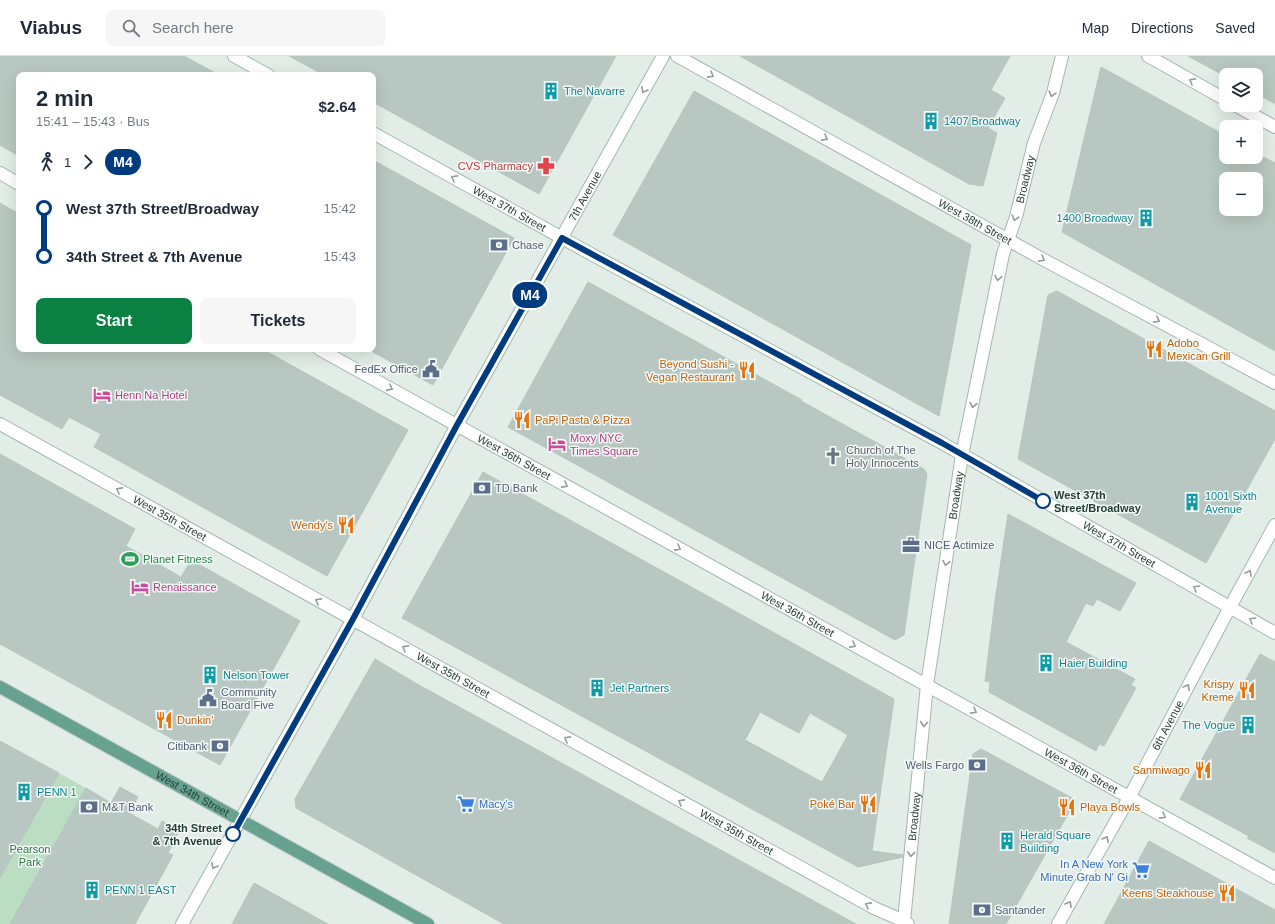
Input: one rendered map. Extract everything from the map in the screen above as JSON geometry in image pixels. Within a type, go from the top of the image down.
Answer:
[{"type":"main road","points":[[234,56],[263,72]]},
{"type":"main road","name":"7th Avenue","points":[[182,924],[353,619],[457,425],[663,56]]},
{"type":"main road","name":"West 38th Street","points":[[677,56],[1008,240],[1275,383]]},
{"type":"main road","name":"Broadway","points":[[906,923],[928,686],[962,455],[1003,254],[1016,217],[1034,143],[1053,93],[1062,56]]},
{"type":"main road","points":[[1148,56],[1219,96]]},
{"type":"main road","points":[[1248,112],[1275,127]]},
{"type":"main road","name":"West 37th Street","points":[[376,135],[562,238],[962,455],[1275,633]]},
{"type":"main road","points":[[0,173],[16,182]]},
{"type":"main road","name":"West 36th Street","points":[[324,352],[1275,878]]},
{"type":"main road","name":"West 35th Street","points":[[0,424],[874,908],[906,923]]},
{"type":"main road","name":"6th Avenue","points":[[1058,924],[1129,798],[1275,525]]},
{"type":"main road","name":"West 34th Street","points":[[0,687],[428,924]]},
{"type":"green space","name":"Pearson Park","points":[[59,773],[86,788],[10,924],[0,924],[0,878]]},
{"type":"building","points":[[0,56],[184,56],[213,72],[16,72],[16,154],[0,145]]},
{"type":"building","points":[[289,56],[616,56],[539,194],[376,104],[376,72],[318,72]]},
{"type":"building","name":"1407 Broadway","points":[[740,56],[1010,56],[991,90],[1005,98],[988,128],[997,133],[983,186],[969,184]]},
{"type":"building","points":[[1188,56],[1275,56],[1275,104],[1263,97],[1263,68],[1219,68],[1219,73]]},
{"type":"building","points":[[1101,67],[1219,132],[1219,164],[1263,164],[1263,157],[1275,163],[1275,351],[1062,232]]},
{"type":"building","points":[[694,91],[971,245],[939,416],[613,235]]},
{"type":"building","points":[[376,162],[514,238],[433,385],[373,352],[376,352]]},
{"type":"building","points":[[0,203],[16,212],[16,352],[267,352],[408,430],[327,576],[94,447],[101,434],[69,417],[62,429],[0,395]]},
{"type":"building","points":[[588,282],[924,469],[927,474],[904,635],[895,640],[508,427]]},
{"type":"building","points":[[1057,291],[1275,411],[1275,439],[1206,563],[1018,459],[1048,295]]},
{"type":"building","points":[[0,454],[135,529],[126,546],[181,577],[191,560],[300,621],[220,765],[0,644]]},
{"type":"building","points":[[483,472],[894,699],[872,851],[903,855],[903,857],[858,867],[402,618]],"holes":[[[760,712],[799,733],[810,713],[848,735],[822,782],[745,740]]]},
{"type":"building","points":[[1008,514],[1136,583],[1120,611],[1097,599],[1093,606],[1086,603],[1066,642],[1135,679],[1131,685],[1136,688],[1104,746],[1099,744],[1096,751],[989,692],[990,682],[985,681]]},
{"type":"building","name":"The Vogue","points":[[1260,654],[1275,662],[1275,853],[1247,838],[1249,836],[1180,799]]},
{"type":"building","name":"Macy's","points":[[375,659],[417,684],[856,924],[504,924],[296,808],[295,799]]},
{"type":"building","name":"PENN 1","points":[[0,741],[59,773],[0,878]]},
{"type":"building","name":"Herald Square Building","points":[[981,749],[1076,800],[1006,924],[949,924],[973,754]]},
{"type":"building","name":"PENN 1 EAST","points":[[120,787],[138,797],[129,813],[158,829],[162,821],[179,831],[168,853],[173,855],[135,924],[10,924],[86,788],[111,803]]},
{"type":"building","points":[[1149,841],[1275,910],[1275,924],[1104,924]]},
{"type":"building","points":[[254,883],[301,909],[328,924],[232,924]]},
{"type":"bus line","name":"M4","points":[[233,834],[353,619],[457,425],[562,238],[942,443],[1043,501]]},
{"type":"place","name":"The Navarre","points":[[551,91]]},
{"type":"place","name":"1407 Broadway","points":[[931,121]]},
{"type":"place","name":"CVS Pharmacy","points":[[546,166]]},
{"type":"place","name":"1400 Broadway","points":[[1146,218]]},
{"type":"place","name":"Chase","points":[[499,245]]},
{"type":"place","name":"Adobo Mexican Grill","points":[[1154,349]]},
{"type":"place","name":"FedEx Office","points":[[431,369]]},
{"type":"place","name":"Beyond Sushi - Vegan Restaurant","points":[[747,370]]},
{"type":"place","name":"Henn Na Hotel","points":[[102,395]]},
{"type":"place","name":"PaPi Pasta & Pizza","points":[[522,420]]},
{"type":"place","name":"Moxy NYC Times Square","points":[[557,444]]},
{"type":"place","name":"Church of The Holy Innocents","points":[[833,456]]},
{"type":"place","name":"TD Bank","points":[[482,488]]},
{"type":"place","name":"West 37th Street/Broadway","points":[[1043,501]]},
{"type":"place","name":"1001 Sixth Avenue","points":[[1192,502]]},
{"type":"place","name":"Wendy's","points":[[346,525]]},
{"type":"place","name":"NICE Actimize","points":[[911,545]]},
{"type":"place","name":"Planet Fitness","points":[[130,559]]},
{"type":"place","name":"Renaissance","points":[[140,587]]},
{"type":"place","name":"Haier Building","points":[[1046,663]]},
{"type":"place","name":"Nelson Tower","points":[[210,675]]},
{"type":"place","name":"Jet Partners","points":[[597,688]]},
{"type":"place","name":"Krispy Kreme","points":[[1247,690]]},
{"type":"place","name":"Community Board Five","points":[[208,698]]},
{"type":"place","name":"Dunkin'","points":[[164,720]]},
{"type":"place","name":"The Vogue","points":[[1248,725]]},
{"type":"place","name":"Citibank","points":[[220,746]]},
{"type":"place","name":"Wells Fargo","points":[[977,765]]},
{"type":"place","name":"Sanmiwago","points":[[1203,770]]},
{"type":"place","name":"PENN 1","points":[[24,792]]},
{"type":"place","name":"Macy's","points":[[466,804]]},
{"type":"place","name":"Poké Bar","points":[[868,804]]},
{"type":"place","name":"M&T Bank","points":[[89,807]]},
{"type":"place","name":"Playa Bowls","points":[[1067,807]]},
{"type":"place","name":"34th Street & 7th Avenue","points":[[233,834]]},
{"type":"place","name":"Herald Square Building","points":[[1007,841]]},
{"type":"place","name":"In A New York Minute Grab N' Gi","points":[[1141,870]]},
{"type":"place","name":"PENN 1 EAST","points":[[92,890]]},
{"type":"place","name":"Keens Steakhouse","points":[[1227,893]]},
{"type":"place","name":"Santander","points":[[982,910]]}]
